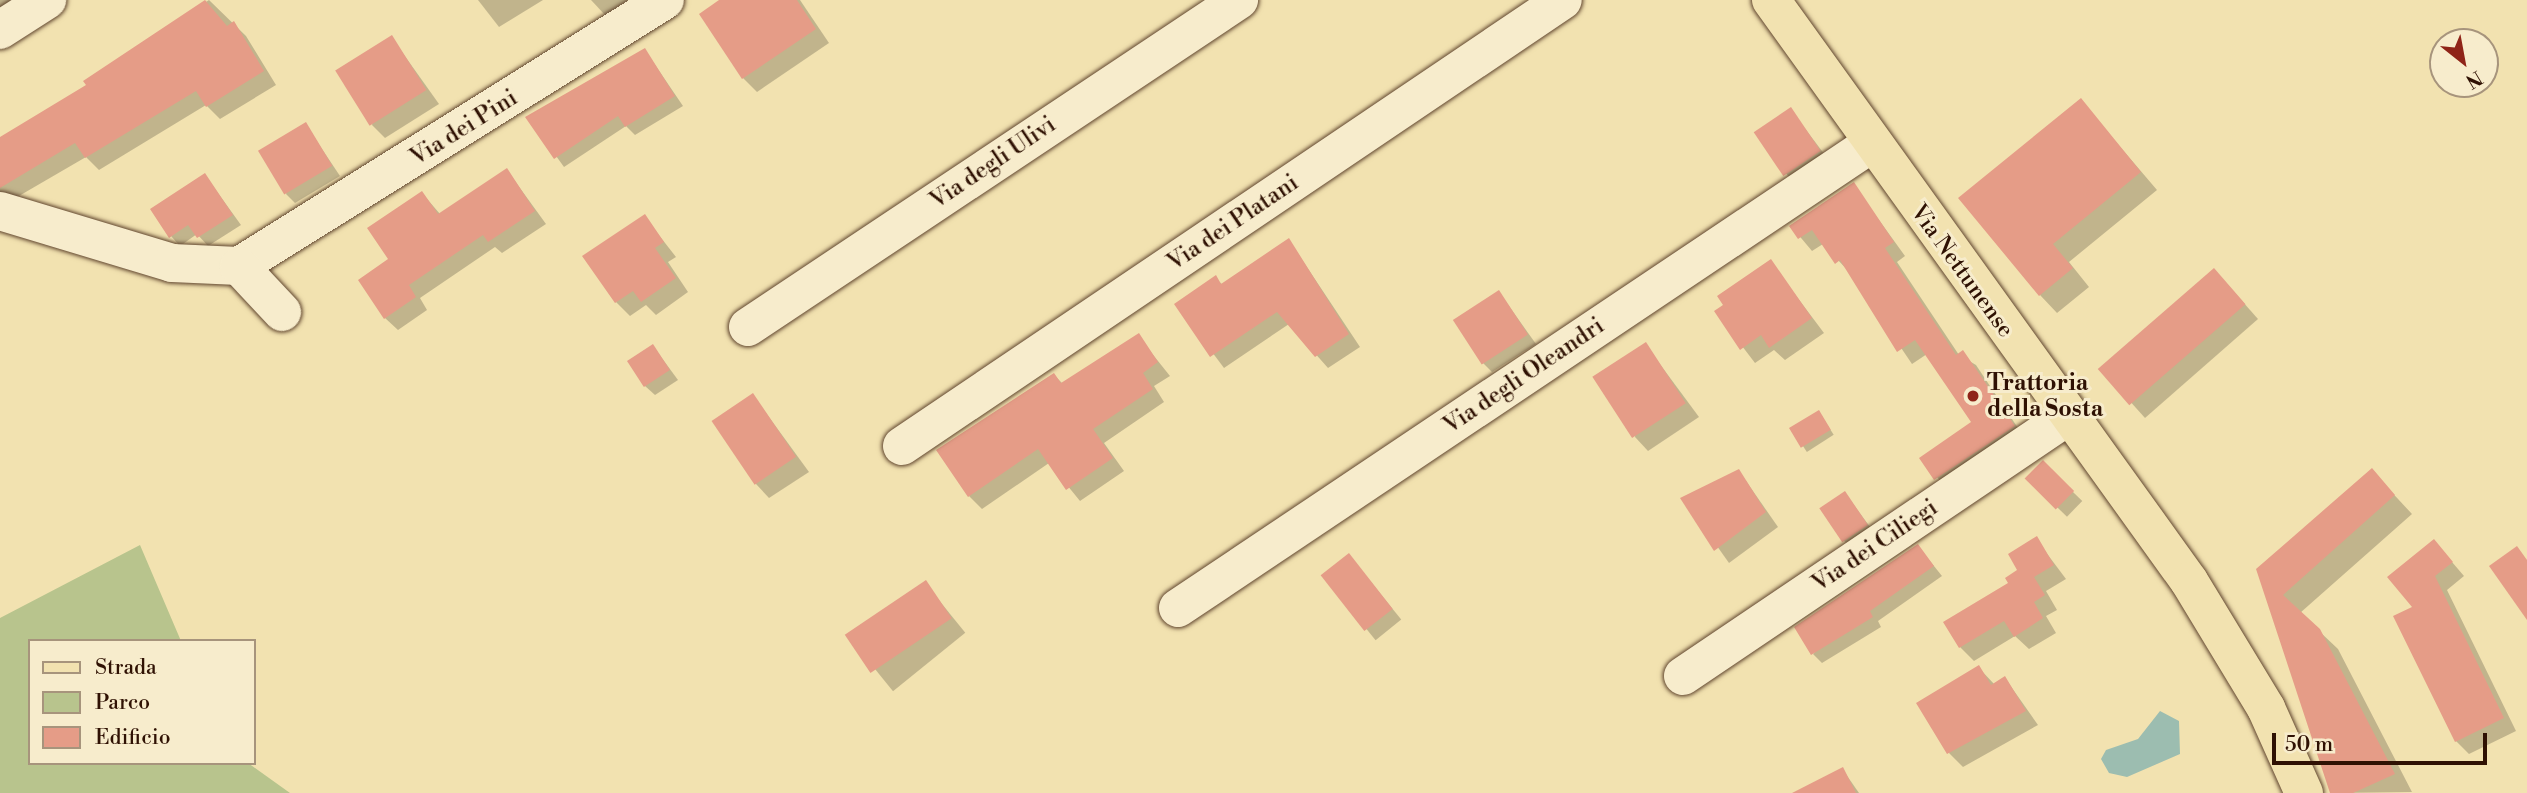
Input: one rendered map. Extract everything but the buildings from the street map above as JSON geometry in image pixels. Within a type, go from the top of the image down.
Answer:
[{"type":"main road","name":"Via Nettunense","points":[[1771,0],[2067,417],[2189,581],[2266,708],[2304,793]]},
{"type":"street","points":[[0,30],[47,0]]},
{"type":"street","name":"Via dei Pini","points":[[240,263],[665,0]]},
{"type":"street","name":"Via degli Ulivi","points":[[748,327],[1239,0]]},
{"type":"street","name":"Via dei Platani","points":[[902,446],[1563,0]]},
{"type":"street","name":"Via degli Oleandri","points":[[1178,608],[1871,144]]},
{"type":"street","points":[[0,211],[128,252],[240,263],[282,312]]},
{"type":"street","name":"Via dei Ciliegi","points":[[1683,676],[2067,417]]},
{"type":"green space","points":[[140,545],[180,639],[28,639],[28,765],[251,765],[290,793],[0,793],[0,618]]},
{"type":"shaded area","points":[[2160,711],[2179,721],[2180,754],[2127,777],[2109,773],[2101,759],[2106,750],[2138,739]]},
{"type":"place","name":"Trattoria della Sosta","points":[[1973,396]]}]
